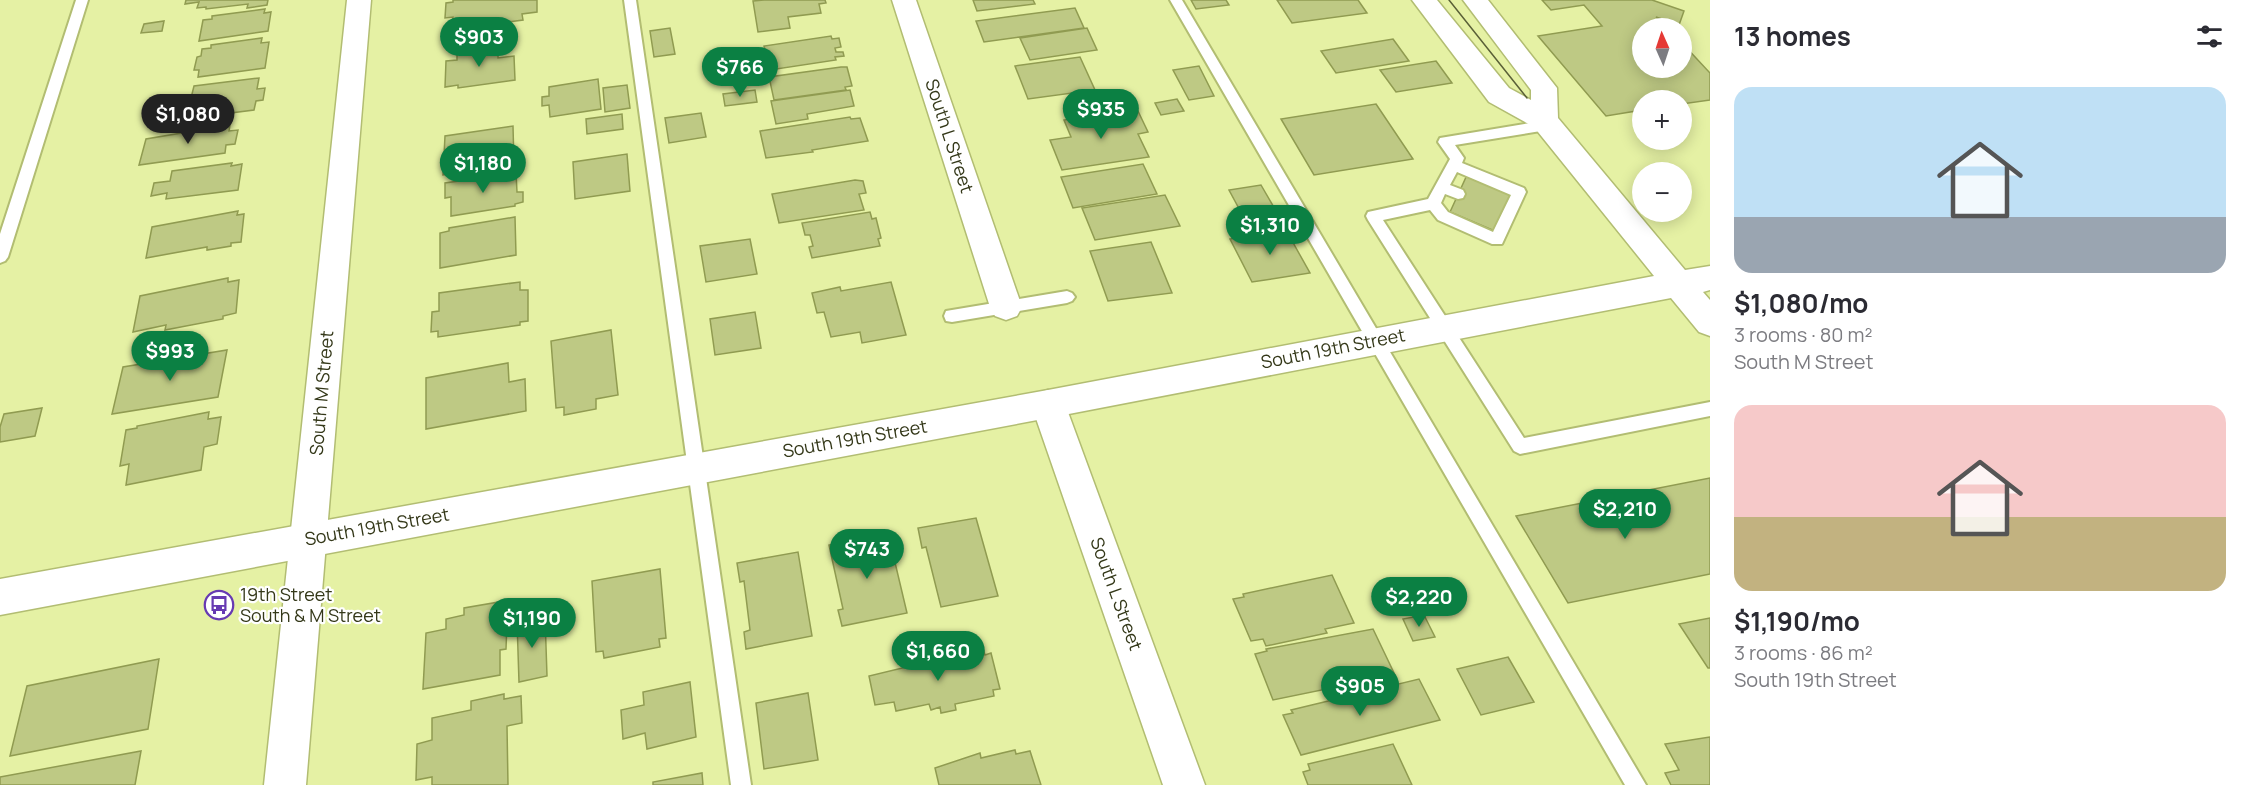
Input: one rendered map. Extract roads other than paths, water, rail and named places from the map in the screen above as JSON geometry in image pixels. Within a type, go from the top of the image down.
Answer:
[{"type":"main road","name":"South M Street","points":[[285,785],[359,0]]},
{"type":"main road","name":"South L Street","points":[[904,0],[1006,307]]},
{"type":"main road","points":[[1424,0],[1498,95],[1546,122],[1710,323]]},
{"type":"main road","points":[[1475,0],[1544,88],[1546,122]]},
{"type":"main road","name":"South 19th Street","points":[[0,597],[1048,404],[1710,278]]},
{"type":"main road","name":"South L Street","points":[[1048,404],[1184,785]]},
{"type":"lane","points":[[0,257],[82,0]]},
{"type":"lane","points":[[630,0],[741,785]]},
{"type":"lane","points":[[1176,0],[1636,785]]},
{"type":"lane","points":[[1433,204],[1457,158],[1445,142],[1546,122]]},
{"type":"lane","points":[[1433,204],[1443,216],[1497,240],[1519,192],[1453,165]]},
{"type":"lane","points":[[1442,187],[1458,194]]},
{"type":"lane","points":[[1433,204],[1373,216],[1520,446],[1710,409]]},
{"type":"lane","points":[[952,316],[1067,297]]},
{"type":"tram line","points":[[1449,0],[1527,98]]},
{"type":"place","name":"19th Street South & M Street","points":[[219,605]]}]
